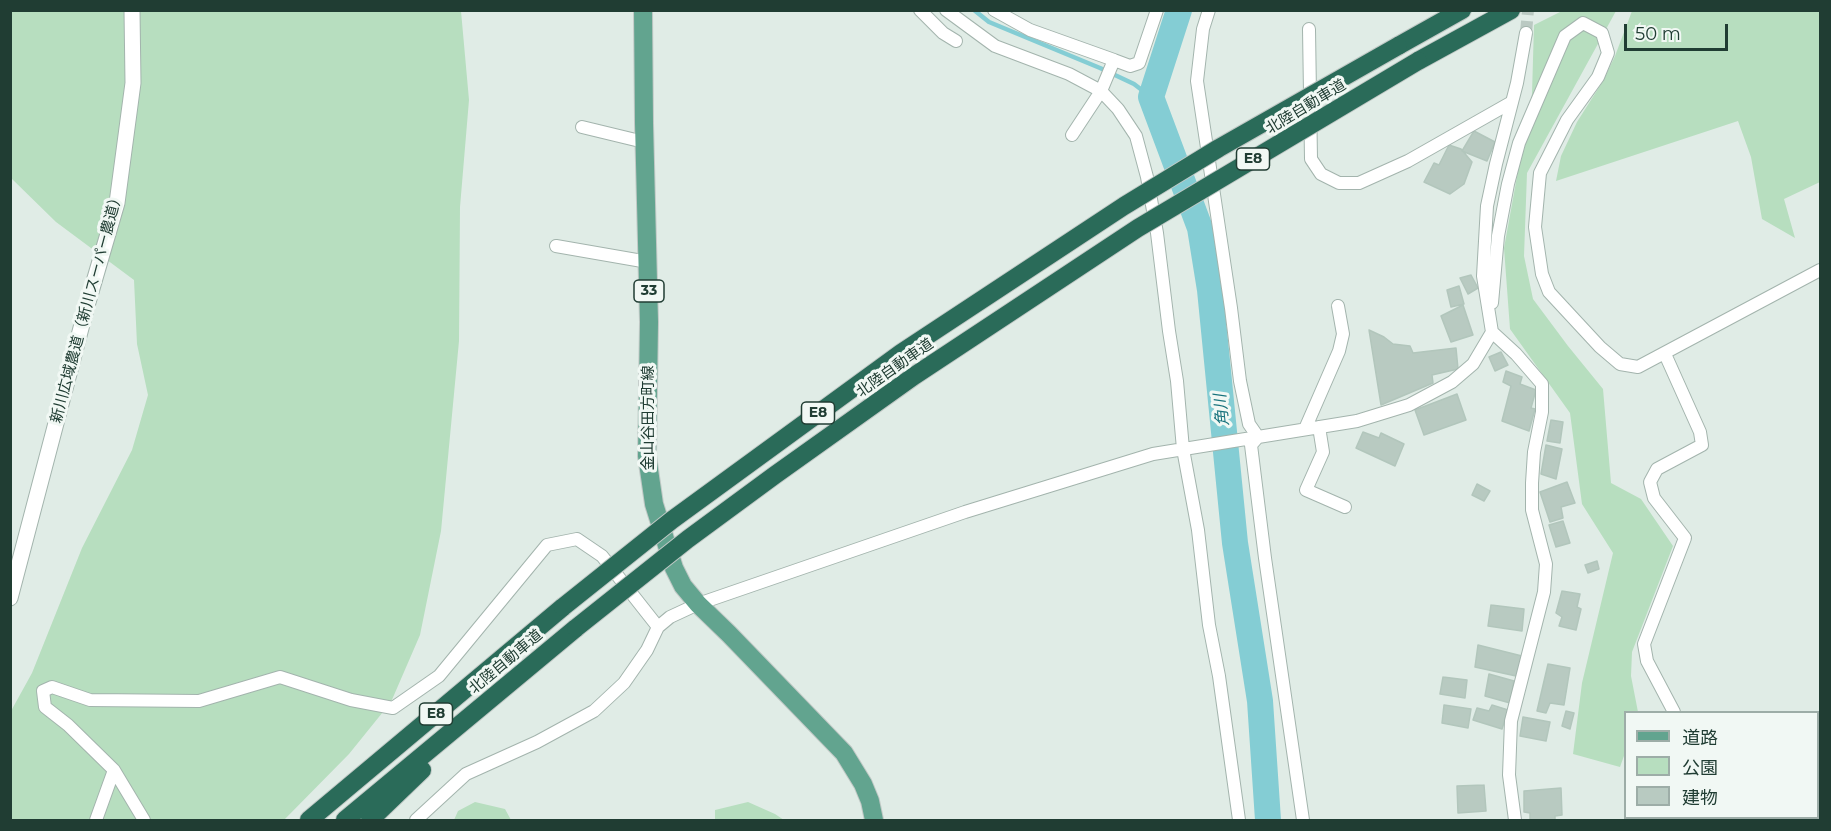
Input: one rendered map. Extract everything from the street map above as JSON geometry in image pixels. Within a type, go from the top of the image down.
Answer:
[{"type":"highway","name":"北陸自動車道","points":[[309,820],[563,607],[690,507],[901,353],[1133,200],[1462,10]]},
{"type":"highway","name":"北陸自動車道","points":[[345,820],[576,628],[749,494],[914,376],[1138,228],[1418,61],[1511,10]]},
{"type":"highway","points":[[370,820],[545,653]]},
{"type":"main road","name":"金山谷田方町線","points":[[643,10],[649,322],[647,456],[654,504],[674,568],[683,586],[844,753],[863,784],[874,820]]},
{"type":"street","name":"新川広域農道（新川スーパー農道）","points":[[10,598],[86,309],[117,203],[133,83],[132,10]]},
{"type":"street","points":[[920,10],[943,33],[956,41]]},
{"type":"street","points":[[946,10],[995,46],[1069,74],[1101,91],[1118,109],[1136,136],[1147,177],[1157,233],[1209,625],[1219,676],[1239,820]]},
{"type":"street","points":[[1001,13],[1030,30],[1130,66],[1138,63],[1157,10]]},
{"type":"street","points":[[1209,10],[1203,28],[1197,81],[1240,381],[1249,424],[1256,437]]},
{"type":"street","points":[[1491,316],[1498,236],[1519,143],[1565,36],[1583,23],[1602,33],[1608,52],[1598,77],[1567,120],[1540,173],[1535,227],[1542,274],[1549,292],[1600,347],[1620,364],[1638,367],[1821,270]]},
{"type":"street","points":[[1309,29],[1311,159],[1322,174],[1339,183],[1359,183],[1408,160],[1512,102]]},
{"type":"street","points":[[416,820],[466,774],[537,742],[594,711],[624,683],[647,650],[658,627],[670,617],[698,604],[965,512],[1153,454],[1358,421],[1409,405],[1452,382],[1473,364],[1492,332],[1483,276],[1487,206],[1526,33]]},
{"type":"street","points":[[1072,135],[1101,91],[1114,60]]},
{"type":"street","points":[[582,127],[644,142]]},
{"type":"street","points":[[556,246],[648,262]]},
{"type":"street","points":[[1305,429],[1339,351],[1342,334],[1338,306]]},
{"type":"street","points":[[1492,332],[1516,354],[1542,384],[1542,412],[1534,452],[1532,510],[1546,564],[1544,592],[1511,721],[1509,775],[1515,820]]},
{"type":"street","points":[[1665,354],[1700,432],[1702,445],[1657,469],[1650,482],[1654,498],[1685,538],[1644,644],[1647,661],[1673,711]]},
{"type":"street","points":[[1319,427],[1323,452],[1306,490],[1345,507]]},
{"type":"street","points":[[1256,437],[1251,445],[1303,820]]},
{"type":"street","points":[[144,820],[114,770],[45,707],[43,691],[52,687],[90,700],[199,701],[280,677],[351,700],[393,708],[439,676],[548,545],[577,539],[602,556],[658,627]]},
{"type":"street","points":[[96,820],[114,770]]},
{"type":"green space","points":[[11,11],[461,11],[469,100],[460,207],[459,341],[441,531],[420,635],[391,702],[349,754],[284,820],[11,820],[11,711],[32,673],[82,548],[132,450],[148,395],[137,344],[134,280],[56,222],[11,178]]},
{"type":"green space","points":[[1562,11],[1616,11],[1527,173],[1524,256],[1533,299],[1603,389],[1611,483],[1641,499],[1673,546],[1632,652],[1631,676],[1638,711],[1624,711],[1624,756],[1620,767],[1573,754],[1582,683],[1613,553],[1582,504],[1570,413],[1510,329],[1504,248],[1532,94],[1534,25]]},
{"type":"green space","points":[[1632,11],[1820,11],[1820,182],[1784,199],[1795,238],[1762,219],[1751,157],[1738,121],[1556,181],[1561,156],[1577,122],[1603,81]]},
{"type":"green space","points":[[475,802],[505,809],[511,820],[454,820],[458,811]]},
{"type":"green space","points":[[748,802],[784,820],[715,820],[715,810]]},
{"type":"building","points":[[1474,131],[1495,142],[1487,161],[1462,151]]},
{"type":"building","points":[[1449,145],[1461,149],[1472,162],[1464,184],[1450,194],[1424,182],[1434,163],[1439,165]]},
{"type":"building","points":[[1471,275],[1478,288],[1468,294],[1460,278]]},
{"type":"building","points":[[1459,286],[1464,304],[1451,307],[1447,290]]},
{"type":"building","points":[[1463,305],[1473,335],[1451,342],[1441,316]]},
{"type":"building","points":[[1369,330],[1393,344],[1410,346],[1413,353],[1456,348],[1458,369],[1432,375],[1433,383],[1381,405]]},
{"type":"building","points":[[1501,352],[1508,365],[1495,371],[1489,357]]},
{"type":"building","points":[[1506,371],[1522,377],[1520,384],[1536,390],[1531,408],[1535,409],[1529,431],[1502,421],[1511,386],[1503,382]]},
{"type":"building","points":[[1457,394],[1466,420],[1424,435],[1415,410]]},
{"type":"building","points":[[1551,420],[1563,422],[1560,443],[1547,441]]},
{"type":"building","points":[[1363,432],[1379,438],[1381,433],[1404,444],[1395,466],[1356,448]]},
{"type":"building","points":[[1546,445],[1562,449],[1556,479],[1541,474]]},
{"type":"building","points":[[1567,482],[1575,503],[1561,507],[1563,518],[1550,522],[1540,492]]},
{"type":"building","points":[[1477,484],[1490,491],[1484,501],[1472,495]]},
{"type":"building","points":[[1563,521],[1570,543],[1556,547],[1549,525]]},
{"type":"building","points":[[1597,561],[1599,569],[1588,573],[1585,565]]},
{"type":"building","points":[[1562,591],[1580,594],[1577,607],[1581,609],[1576,630],[1559,626],[1562,617],[1556,613]]},
{"type":"building","points":[[1491,605],[1524,609],[1522,631],[1488,626]]},
{"type":"building","points":[[1478,645],[1522,656],[1516,676],[1475,667]]},
{"type":"building","points":[[1548,664],[1570,668],[1564,705],[1550,703],[1546,713],[1537,711]]},
{"type":"building","points":[[1489,674],[1514,681],[1510,703],[1485,696]]},
{"type":"building","points":[[1443,677],[1467,680],[1465,698],[1440,694]]},
{"type":"building","points":[[1444,705],[1471,709],[1468,728],[1442,723]]},
{"type":"building","points":[[1492,705],[1508,710],[1502,729],[1473,720],[1477,708],[1489,711]]},
{"type":"building","points":[[1566,711],[1574,713],[1570,729],[1562,726]]},
{"type":"building","points":[[1523,717],[1550,722],[1546,741],[1520,736]]},
{"type":"building","points":[[1484,785],[1486,811],[1458,813],[1457,786]]},
{"type":"building","points":[[1561,788],[1562,815],[1555,816],[1555,820],[1530,820],[1530,813],[1524,812],[1524,791]]},
{"type":"waterway","points":[[974,10],[989,22],[1134,84],[1151,97]]},
{"type":"waterway","name":"角川","points":[[1179,10],[1151,97],[1200,228],[1210,290],[1235,543],[1260,701],[1268,820]]},
{"type":"tunnel","points":[[1526,33],[1528,10]]}]
